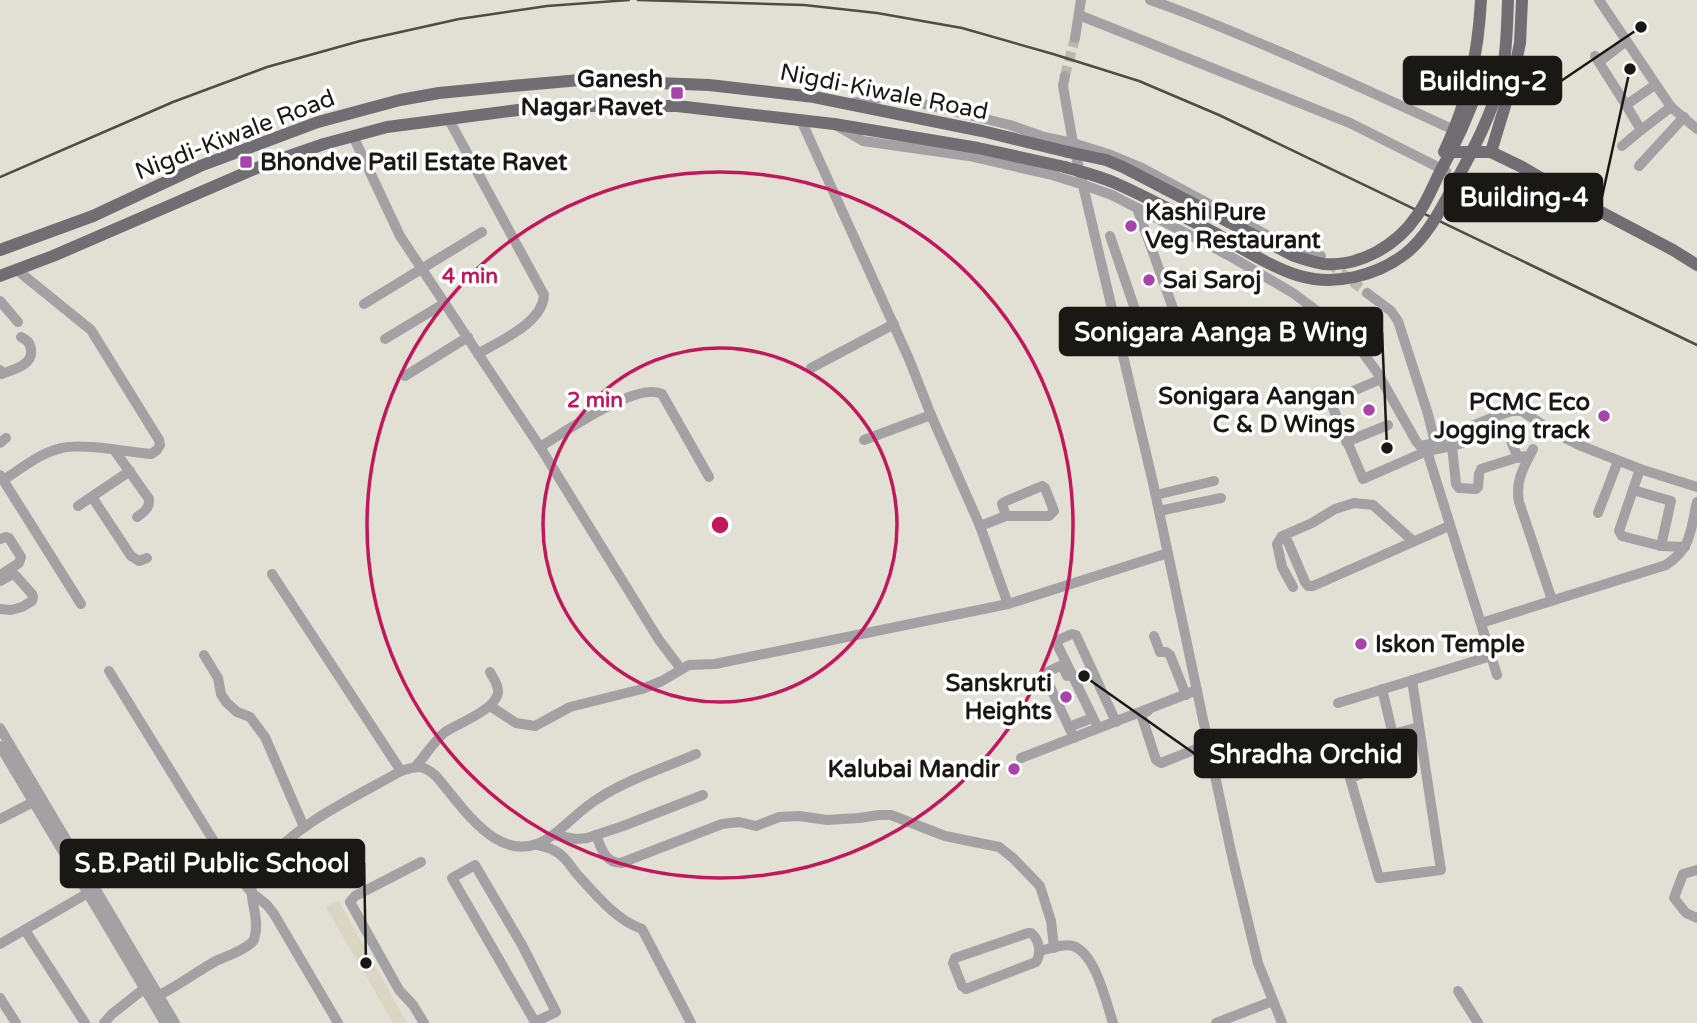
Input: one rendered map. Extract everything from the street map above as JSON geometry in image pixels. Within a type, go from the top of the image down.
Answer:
[{"type":"main road","points":[[1481,0],[1475,65],[1454,130],[1450,153],[1491,152],[1697,265]]},
{"type":"main road","name":"Nigdi-Kiwale Road","points":[[0,250],[93,216],[200,166],[356,111],[439,93],[580,80],[709,85],[814,97],[982,131],[1106,160],[1292,255],[1327,264],[1349,262],[1368,257],[1389,244],[1418,216],[1467,120],[1479,85],[1487,37],[1489,0]]},
{"type":"main road","name":"Nigdi-Kiwale Road","points":[[0,276],[266,164],[324,144],[387,127],[518,110],[581,106],[677,106],[834,124],[978,148],[1065,167],[1113,182],[1298,276],[1328,281],[1356,277],[1382,268],[1406,253],[1431,223],[1473,151],[1502,74],[1508,0]]},
{"type":"main road","points":[[1491,152],[1511,86],[1520,43],[1522,0]]},
{"type":"street","points":[[1075,38],[1081,0]]},
{"type":"street","points":[[1150,0],[1306,62],[1454,130]]},
{"type":"street","points":[[1599,0],[1671,107],[1697,129]]},
{"type":"street","points":[[1079,15],[1350,123],[1447,172],[1450,153]]},
{"type":"street","points":[[1626,41],[1597,59],[1641,130]]},
{"type":"street","points":[[1065,76],[1063,86],[1073,143],[1156,495],[1250,934],[1258,963],[1282,1023]]},
{"type":"street","points":[[1626,105],[1655,85]]},
{"type":"street","points":[[847,105],[891,96],[1010,125],[1111,155],[1140,167],[1280,242],[1321,256]]},
{"type":"street","points":[[1622,146],[1671,107]]},
{"type":"street","points":[[1639,166],[1684,117]]},
{"type":"street","points":[[448,118],[544,295],[540,308],[525,326],[478,354]]},
{"type":"street","points":[[801,120],[894,324],[980,526],[1008,604]]},
{"type":"street","points":[[834,124],[863,141],[969,156],[1052,175],[1112,195],[1228,255],[1293,293],[1337,326],[1358,346],[1381,379],[1420,446],[1452,446],[1507,431],[1518,458]]},
{"type":"street","points":[[353,136],[400,236],[540,447],[659,640],[681,669]]},
{"type":"street","points":[[1120,339],[1169,322],[1174,312],[1137,208]]},
{"type":"street","points":[[364,304],[482,232]]},
{"type":"street","points":[[1110,236],[1143,333]]},
{"type":"street","points":[[17,270],[91,330],[160,445],[151,454],[83,447],[61,448],[2,478],[81,604]]},
{"type":"street","points":[[1367,293],[1391,311],[1398,321],[1428,414],[1429,446],[1449,526],[1497,675]]},
{"type":"street","points":[[0,301],[18,322]]},
{"type":"street","points":[[385,339],[445,303]]},
{"type":"street","points":[[811,368],[894,324]]},
{"type":"street","points":[[0,370],[2,374],[30,360],[30,344],[21,337]]},
{"type":"street","points":[[405,376],[468,337]]},
{"type":"street","points":[[1381,379],[1330,401],[1363,479],[1440,439],[1491,418],[1512,411],[1522,411],[1553,432],[1579,445],[1640,469],[1697,487]]},
{"type":"street","points":[[540,447],[586,418],[620,401],[658,391],[663,394],[709,478]]},
{"type":"street","points":[[864,440],[931,415]]},
{"type":"street","points":[[1346,442],[1388,425]]},
{"type":"street","points":[[1452,446],[1458,488],[1476,489],[1481,469],[1531,452],[1518,481],[1518,502],[1552,600]]},
{"type":"street","points":[[115,451],[149,499],[150,504],[137,517]]},
{"type":"street","points":[[1598,513],[1618,461]]},
{"type":"street","points":[[1640,469],[1620,533],[1622,536],[1661,546],[1685,547]]},
{"type":"street","points":[[78,506],[130,471]]},
{"type":"street","points":[[1156,495],[1214,481]]},
{"type":"street","points":[[980,526],[1006,516],[1049,516],[1054,511],[1042,486],[1005,501],[1002,504],[1006,516]]},
{"type":"street","points":[[1633,490],[1671,501],[1661,546]]},
{"type":"street","points":[[1167,492],[1171,509]]},
{"type":"street","points":[[92,496],[131,556],[139,561],[147,558]]},
{"type":"street","points":[[1159,511],[1221,498]]},
{"type":"street","points":[[1481,624],[1666,565],[1676,558],[1687,544],[1697,502]]},
{"type":"street","points":[[1293,587],[1282,568],[1277,544],[1282,536],[1335,509],[1354,503],[1373,505],[1413,541]]},
{"type":"street","points":[[1288,542],[1305,582],[1308,586],[1313,586],[1449,526]]},
{"type":"street","points":[[0,539],[9,538],[21,557],[19,563],[0,578]]},
{"type":"street","points":[[489,706],[516,723],[535,726],[570,707],[642,689],[690,665],[715,664],[1008,604],[1168,552]]},
{"type":"street","points":[[0,578],[13,574],[33,597],[32,601],[16,610],[0,609]]},
{"type":"street","points":[[272,574],[401,771]]},
{"type":"street","points":[[1095,730],[1057,644],[1058,640],[1072,634],[1076,635],[1115,722]]},
{"type":"street","points":[[1154,636],[1160,652],[1170,655],[1186,695]]},
{"type":"street","points":[[204,655],[214,670],[226,702],[237,712],[250,717],[265,737],[304,827]]},
{"type":"street","points":[[1338,703],[1491,656]]},
{"type":"street","points":[[1072,733],[1045,676],[1046,672],[1063,667],[1090,719]]},
{"type":"street","points":[[109,670],[221,855],[251,893],[274,914],[338,1023]]},
{"type":"street","points":[[416,766],[439,737],[495,700],[497,685],[490,672]]},
{"type":"street","points":[[1382,689],[1399,760],[1350,778],[1379,878],[1441,870],[1412,680]]},
{"type":"street","points":[[1072,733],[1095,730],[1198,692]]},
{"type":"street","points":[[1198,692],[1142,716],[1158,762],[1209,744]]},
{"type":"street","points":[[1021,758],[1072,733],[1090,719],[1110,710]]},
{"type":"street","points":[[1393,734],[1419,727]]},
{"type":"street","points":[[0,728],[88,893],[145,988],[155,997],[165,1023]]},
{"type":"street","points":[[0,746],[37,800],[155,997],[175,1023]]},
{"type":"street","points":[[155,997],[254,940],[256,927],[251,886],[260,868],[281,845],[304,827],[401,771],[416,766],[427,768],[486,832],[498,841],[523,848],[537,845],[553,835],[598,798],[696,754]]},
{"type":"street","points":[[553,835],[576,839],[596,835],[703,795]]},
{"type":"street","points":[[0,819],[37,800]]},
{"type":"street","points":[[596,835],[608,860],[621,863],[722,824],[738,822],[756,826],[779,817],[799,816],[827,820],[891,815],[945,836],[999,847],[1040,886],[1051,921],[1054,948]]},
{"type":"street","points":[[537,845],[554,850],[617,915],[628,924],[642,929],[691,1023]]},
{"type":"street","points":[[421,862],[350,901],[399,990],[413,1005],[424,1023]]},
{"type":"street","points":[[475,864],[522,945],[556,1012],[543,1021],[535,1022],[452,878],[475,864]]},
{"type":"street","points":[[1697,870],[1683,874],[1674,898],[1686,914],[1697,918]]},
{"type":"street","points":[[0,944],[88,893]]},
{"type":"street","points":[[26,930],[85,1023]]},
{"type":"street","points":[[1028,933],[1035,937],[1040,951],[1039,959],[1033,964],[966,989],[962,986],[953,963],[958,957],[1028,933]]},
{"type":"street","points":[[1040,951],[1069,945],[1075,947],[1090,962],[1097,974],[1113,1023]]},
{"type":"street","points":[[104,1023],[145,988]]},
{"type":"street","points":[[1458,991],[1478,1023]]},
{"type":"street","points":[[0,998],[16,1023]]},
{"type":"street","points":[[1216,1023],[1273,1001]]},
{"type":"shaded area","points":[[338,900],[407,1023],[393,1023],[326,907]]},
{"type":"tunnel","points":[[1065,76],[1075,38]]},
{"type":"tunnel","points":[[1329,263],[1367,293]]},
{"type":"railway","points":[[0,177],[173,102],[267,67],[360,41],[459,19],[547,6],[629,0]]},
{"type":"railway","points":[[638,0],[804,5],[877,13],[962,28],[1139,81],[1219,115],[1697,345]]},
{"type":"place","name":"Building-2","points":[[1641,27]]},
{"type":"place","name":"Building-4","points":[[1630,69]]},
{"type":"place","name":"Ganesh Nagar Ravet","points":[[677,93]]},
{"type":"place","name":"Bhondve Patil Estate Ravet","points":[[246,162]]},
{"type":"place","name":"Kashi Pure Veg Restaurant","points":[[1131,226]]},
{"type":"place","name":"Sai Saroj","points":[[1149,280]]},
{"type":"place","name":"Sonigara Aangan C & D Wings","points":[[1369,410]]},
{"type":"place","name":"PCMC Eco Jogging track","points":[[1604,416]]},
{"type":"place","name":"Sonigara Aanga B Wing","points":[[1387,448]]},
{"type":"place","name":"Iskon Temple","points":[[1361,644]]},
{"type":"place","name":"Shradha Orchid","points":[[1084,676]]},
{"type":"place","name":"Sanskruti Heights","points":[[1066,697]]},
{"type":"place","name":"Kalubai Mandir","points":[[1014,769]]},
{"type":"place","name":"S.B.Patil Public School","points":[[366,963]]}]
